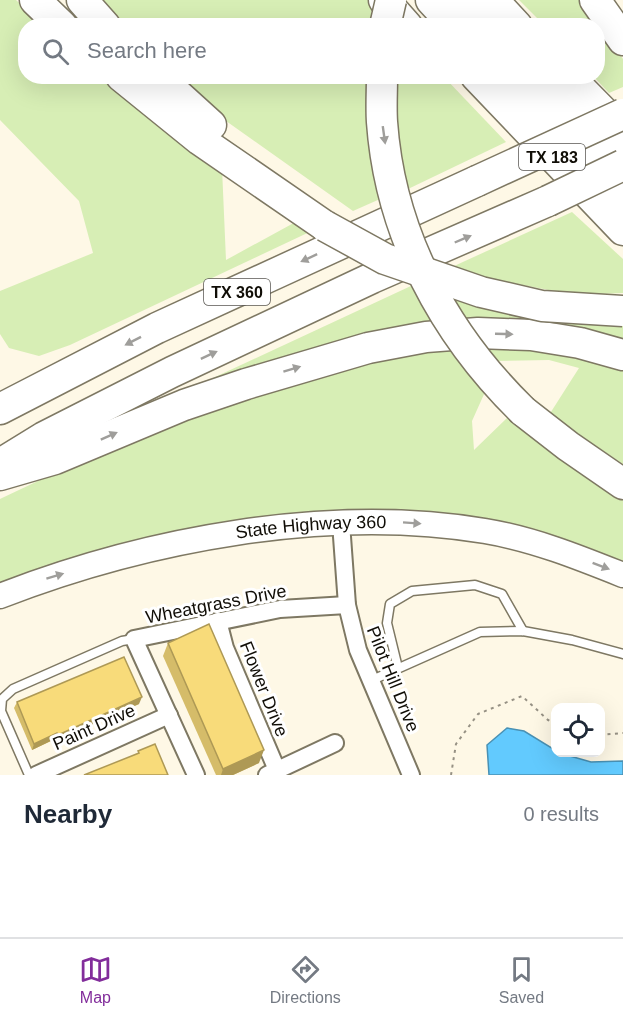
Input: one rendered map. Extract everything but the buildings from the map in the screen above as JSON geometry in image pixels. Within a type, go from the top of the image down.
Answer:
[{"type":"highway","points":[[35,0],[54,18]]},
{"type":"highway","points":[[82,0],[98,18]]},
{"type":"highway","points":[[384,0],[400,18]]},
{"type":"highway","points":[[387,18],[391,0]]},
{"type":"highway","points":[[405,0],[422,18]]},
{"type":"highway","points":[[431,0],[448,18]]},
{"type":"highway","points":[[461,0],[478,18]]},
{"type":"highway","points":[[493,0],[510,18]]},
{"type":"highway","points":[[595,0],[623,40]]},
{"type":"highway","points":[[131,84],[200,140],[250,166]]},
{"type":"highway","points":[[166,84],[214,127],[250,166],[325,226],[385,259],[481,292],[516,301],[567,309],[623,311]]},
{"type":"highway","points":[[382,84],[382,123],[390,173],[401,219],[419,265],[442,311],[469,352],[494,382],[523,411],[568,446],[619,479]]},
{"type":"highway","points":[[488,84],[503,90]]},
{"type":"highway","points":[[543,84],[622,179]]},
{"type":"highway","points":[[576,84],[623,132]]},
{"type":"highway","name":"TX 183","points":[[503,90],[545,117],[622,179]]},
{"type":"highway","name":"TX 183","points":[[503,90],[623,230]]},
{"type":"highway","name":"TX 360","points":[[0,409],[157,328],[623,114]]},
{"type":"highway","name":"TX 360","points":[[0,464],[44,437],[172,372],[372,278],[548,201],[622,179]]},
{"type":"highway","points":[[0,475],[55,459],[184,405],[246,384],[358,351],[426,337],[478,333],[531,334],[580,343],[623,355]]},
{"type":"main road","name":"State Highway 360","points":[[0,596],[36,582],[110,560],[184,543],[257,530],[341,524],[410,522],[486,531],[559,550],[623,575]]},
{"type":"street","name":"Pilot Hill Drive","points":[[341,524],[347,605],[357,650],[411,775]]},
{"type":"street","name":"Wheatgrass Drive","points":[[196,775],[134,639],[280,609],[347,605]]},
{"type":"street","name":"Flower Drive","points":[[218,621],[225,648],[272,773]]},
{"type":"street","name":"Paint Drive","points":[[36,775],[169,715]]},
{"type":"street","points":[[272,773],[335,743]]},
{"type":"lane","points":[[398,668],[387,623],[390,604],[412,591],[475,585],[502,594],[523,631]]},
{"type":"lane","points":[[370,681],[480,632],[523,631],[572,640],[623,654]]},
{"type":"lane","points":[[29,775],[1,711],[2,699],[13,688],[122,641],[134,639]]},
{"type":"path","points":[[451,775],[456,744],[478,714],[522,696],[551,722]]},
{"type":"path","points":[[605,735],[623,733]]},
{"type":"green space","points":[[0,0],[16,0],[35,18],[18,18],[18,84],[108,84],[222,168],[226,260],[301,219],[318,228],[70,345],[39,356],[9,348],[0,334],[0,291],[93,253],[79,201],[0,120]]},
{"type":"green space","points":[[98,0],[368,0],[372,5],[371,18],[116,18]]},
{"type":"green space","points":[[519,0],[581,0],[594,18],[537,18]]},
{"type":"green space","points":[[605,34],[623,59],[623,87],[609,93],[601,84],[605,84]]},
{"type":"green space","points":[[183,84],[367,84],[367,140],[380,199],[353,211],[212,111]]},
{"type":"green space","points":[[396,84],[451,84],[506,142],[408,189],[398,133]]},
{"type":"green space","points":[[572,212],[623,259],[623,293],[575,295],[496,280],[452,267]]},
{"type":"green space","points":[[413,285],[427,314],[437,327],[215,385],[213,378]]},
{"type":"green space","points":[[447,293],[623,321],[623,343],[469,328]]},
{"type":"green space","points":[[446,342],[485,392],[472,421],[474,450],[508,417],[582,474],[623,499],[623,566],[400,513],[0,587],[0,499],[74,464],[231,400]]},
{"type":"green space","points":[[482,346],[564,351],[623,367],[623,464],[549,415],[579,368],[549,360],[493,361]]},
{"type":"water","points":[[507,728],[524,731],[551,748],[551,757],[574,757],[591,762],[623,761],[623,775],[489,775],[487,745]]}]
